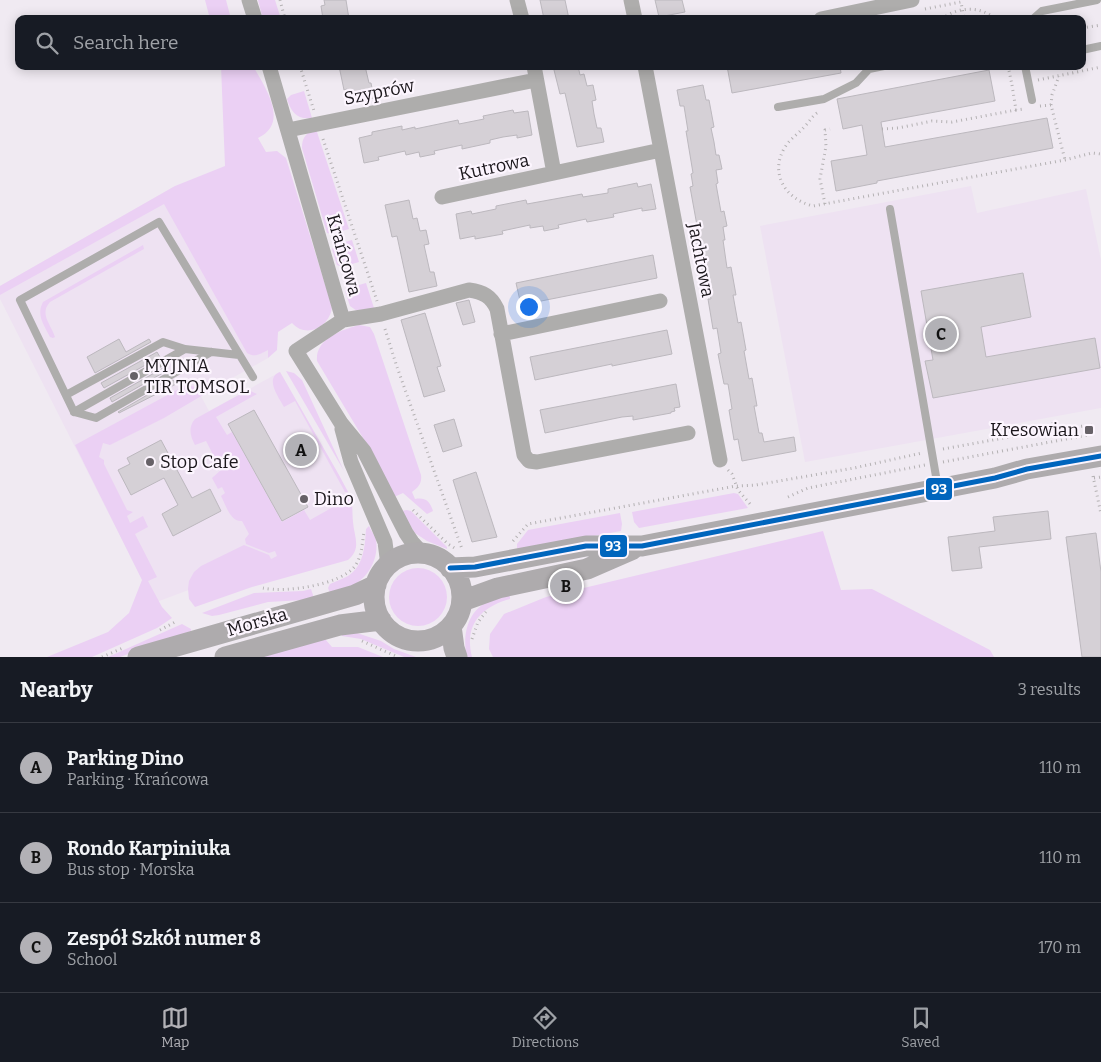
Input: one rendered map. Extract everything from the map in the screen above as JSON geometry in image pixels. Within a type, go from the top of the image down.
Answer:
[{"type":"main road","points":[[457,560],[462,602],[458,615],[451,626],[433,638],[418,641],[396,635],[386,627],[375,606],[376,586],[388,565],[404,556],[423,554],[440,559],[457,560],[475,567],[586,546],[642,546],[995,478],[1027,469],[1096,462]]},
{"type":"main road","points":[[462,602],[493,589],[587,569],[642,546]]},
{"type":"main road","name":"Morska","points":[[138,657],[355,595],[376,586]]},
{"type":"main road","name":"Morska","points":[[225,657],[340,625],[381,620]]},
{"type":"main road","points":[[451,626],[457,657]]},
{"type":"main road","points":[[418,641],[432,657]]},
{"type":"street","points":[[249,0],[254,15]]},
{"type":"street","points":[[517,0],[521,15]]},
{"type":"street","points":[[631,0],[634,15]]},
{"type":"street","points":[[858,15],[912,0]]},
{"type":"street","name":"Krańcowa","points":[[270,70],[343,320],[296,350],[341,423],[364,451],[406,533],[423,554]]},
{"type":"street","name":"Jachtowa","points":[[645,70],[720,460]]},
{"type":"street","name":"Szyprów","points":[[288,130],[535,73]]},
{"type":"street","name":"Kutrowa","points":[[535,73],[554,173]]},
{"type":"street","name":"Kutrowa","points":[[442,197],[661,150]]},
{"type":"street","points":[[343,320],[381,314],[469,290],[481,292],[492,299],[497,309],[524,455],[529,461],[538,462],[688,433]]},
{"type":"street","points":[[501,334],[660,301]]},
{"type":"street","name":"Krańcowa","points":[[341,423],[351,462],[385,542],[388,565]]},
{"type":"lane","points":[[1038,15],[1042,11],[1097,0]]},
{"type":"lane","points":[[1086,49],[1101,46]]},
{"type":"lane","points":[[778,107],[824,98],[856,83],[867,70]]},
{"type":"lane","points":[[1025,70],[1033,104]]},
{"type":"lane","points":[[890,209],[938,489]]},
{"type":"lane","points":[[211,352],[96,418],[74,412],[20,300],[159,222],[253,377]]},
{"type":"lane","points":[[66,395],[163,342],[185,349],[239,355]]},
{"type":"lane","points":[[74,412],[185,349]]},
{"type":"path","points":[[280,0],[284,15]]},
{"type":"path","points":[[949,15],[962,10],[976,9],[983,10],[989,15]]},
{"type":"path","points":[[962,10],[963,15]]},
{"type":"path","points":[[1086,27],[1101,25]]},
{"type":"path","points":[[1012,85],[1101,67]]},
{"type":"path","points":[[1009,70],[1016,110]]},
{"type":"path","points":[[1059,76],[1052,95],[1051,105],[1065,160]]},
{"type":"path","points":[[1033,104],[1051,105]]},
{"type":"path","points":[[882,129],[898,128],[932,121],[952,122],[1026,109]]},
{"type":"path","points":[[819,111],[786,146],[778,166],[782,183],[796,199],[813,206],[1092,154],[1101,154]]},
{"type":"path","points":[[824,204],[820,179],[826,146],[825,130],[830,129]]},
{"type":"path","points":[[1053,422],[1057,440]]},
{"type":"path","points":[[510,544],[528,524],[736,486],[756,485],[844,470],[932,451],[1054,429],[1096,425],[1088,435],[808,488],[790,497],[782,498]]},
{"type":"path","points":[[720,460],[732,474],[736,486],[750,504],[758,503]]},
{"type":"path","points":[[1096,462],[1094,478],[1101,514]]},
{"type":"path","points":[[1094,478],[1101,477]]},
{"type":"path","points":[[407,507],[412,509],[448,544],[457,560]]},
{"type":"path","points":[[262,588],[302,589],[346,575],[359,559],[364,528]]},
{"type":"path","points":[[472,642],[478,622],[488,611]]},
{"type":"path","points":[[360,641],[398,657]]},
{"type":"shaded area","points":[[205,0],[226,0],[230,15],[209,15]]},
{"type":"shaded area","points":[[258,0],[275,0],[280,15],[262,15]]},
{"type":"shaded area","points":[[221,70],[255,70],[268,94],[274,114],[272,123],[267,131],[258,138],[266,152],[277,151],[286,158],[332,307],[327,320],[316,328],[304,330],[292,323],[278,332],[277,350],[268,358],[268,350],[255,355],[247,353],[164,204],[0,295],[0,286],[175,186],[225,166]]},
{"type":"shaded area","points":[[304,91],[312,118],[302,118],[295,114],[290,108],[287,99],[291,95]]},
{"type":"shaded area","points":[[316,129],[349,229],[332,234],[327,233],[302,148],[305,136]]},
{"type":"shaded area","points":[[175,186],[268,350],[268,358],[220,385],[212,379],[196,387],[209,411],[280,372],[351,497],[330,537],[154,603],[0,299],[0,286]]},
{"type":"shaded area","points":[[971,186],[977,213],[1086,189],[1101,260],[1101,408],[805,462],[760,226]]},
{"type":"shaded area","points":[[352,240],[359,262],[342,267],[337,265],[332,249],[335,245]]},
{"type":"shaded area","points":[[143,245],[144,249],[50,302],[47,306],[46,315],[55,337],[50,337],[43,324],[40,311],[43,302]]},
{"type":"shaded area","points":[[366,283],[374,308],[357,311],[350,306],[345,291],[348,288]]},
{"type":"shaded area","points":[[359,325],[370,327],[374,334],[421,475],[419,485],[412,492],[415,499],[424,499],[430,505],[433,511],[427,514],[403,493],[394,497],[372,453],[317,361],[317,353],[325,341],[337,333]]},
{"type":"shaded area","points":[[286,371],[294,373],[302,380],[344,471]]},
{"type":"shaded area","points":[[280,372],[348,492],[345,492],[295,401],[284,407],[279,399],[274,388],[273,379]]},
{"type":"shaded area","points":[[212,379],[220,385],[164,418],[110,445],[103,443],[99,457],[104,460],[104,464],[127,510],[133,512],[127,516],[130,523],[143,516],[148,527],[135,534],[157,577],[148,581],[162,607],[172,618],[157,628],[92,657],[47,657],[108,632],[129,613],[142,580],[75,445],[186,385],[196,387]]},
{"type":"shaded area","points":[[248,390],[257,394],[216,417],[227,435],[232,432],[282,522],[304,510],[310,520],[351,497],[356,547],[348,560],[252,587],[195,607],[189,599],[189,581],[194,572],[201,566],[244,545],[269,555],[271,559],[277,556],[275,551],[269,553],[246,544],[245,539],[249,534],[242,521],[238,521],[231,516],[221,496],[225,493],[222,487],[218,489],[212,478],[221,470],[206,441],[195,445],[191,435],[191,425],[195,419]]},
{"type":"shaded area","points":[[734,493],[738,494],[748,508],[639,528],[634,522],[632,512]]},
{"type":"shaded area","points":[[401,511],[411,511],[447,549],[427,541],[415,533]]},
{"type":"shaded area","points":[[620,513],[621,531],[517,550],[517,544],[528,530]]},
{"type":"shaded area","points":[[369,526],[375,538],[376,547],[376,554],[371,567],[358,583],[330,593],[328,588],[330,584],[348,576],[357,567],[363,555],[366,529]]},
{"type":"shaded area","points":[[823,531],[841,590],[872,589],[990,650],[994,657],[493,657],[489,649],[490,634],[504,614],[546,597]]},
{"type":"shaded area","points":[[418,568],[434,573],[442,581],[447,597],[442,613],[434,621],[418,626],[402,621],[394,613],[389,597],[394,581],[402,573]]},
{"type":"shaded area","points":[[311,589],[314,598],[268,602],[212,616],[202,613],[254,593]]},
{"type":"shaded area","points":[[510,594],[510,599],[490,607],[477,619],[470,636],[472,657],[467,657],[466,633],[475,612],[480,606]]},
{"type":"shaded area","points":[[182,624],[191,629],[191,631],[120,657],[108,657]]},
{"type":"shaded area","points":[[357,633],[381,641],[394,649],[416,657],[404,657],[361,639],[342,636],[342,634]]},
{"type":"shaded area","points":[[325,639],[332,647],[358,647],[383,657],[258,657]]},
{"type":"building","points":[[324,0],[346,0],[348,15],[322,15],[321,6],[325,5]]},
{"type":"building","points":[[540,0],[565,0],[568,15],[543,15]]},
{"type":"building","points":[[655,0],[682,0],[685,12],[659,15]]},
{"type":"building","points":[[340,70],[366,70],[374,98],[350,103],[347,89],[344,90]]},
{"type":"building","points":[[554,70],[579,70],[580,75],[584,74],[587,86],[593,85],[596,100],[592,101],[594,114],[597,128],[601,128],[604,142],[577,147],[565,93],[560,94]]},
{"type":"building","points":[[728,70],[841,70],[841,73],[732,93]]},
{"type":"building","points":[[989,70],[995,101],[881,122],[885,147],[1047,118],[1053,148],[877,181],[877,183],[836,191],[831,161],[867,155],[862,125],[843,129],[837,99]]},
{"type":"building","points":[[703,85],[706,100],[709,100],[714,127],[711,128],[716,155],[719,155],[722,169],[716,170],[718,183],[716,184],[721,212],[724,211],[727,226],[723,227],[725,240],[723,240],[727,268],[731,267],[736,295],[733,295],[738,323],[741,322],[749,379],[752,378],[757,406],[754,406],[759,433],[762,433],[764,442],[794,437],[796,451],[742,461],[738,439],[734,440],[729,410],[732,409],[728,384],[724,384],[718,354],[721,353],[717,328],[713,329],[708,299],[711,299],[707,274],[703,274],[697,243],[700,242],[690,187],[693,186],[691,174],[693,173],[686,131],[688,131],[684,106],[680,106],[677,90]]},
{"type":"building","points":[[513,110],[514,113],[528,111],[532,135],[517,138],[517,135],[503,137],[490,140],[490,143],[462,149],[462,145],[434,151],[435,154],[420,157],[419,152],[406,155],[405,151],[378,157],[379,160],[364,163],[359,138],[372,135],[372,132],[402,126],[402,130],[415,127],[415,129],[458,120],[459,124],[484,119],[483,116]]},
{"type":"building","points":[[637,183],[638,187],[651,184],[656,209],[642,211],[642,208],[613,214],[614,217],[587,222],[586,219],[558,225],[559,228],[544,231],[543,226],[530,228],[530,225],[502,231],[503,234],[475,239],[475,236],[460,239],[456,214],[471,211],[472,214],[496,209],[496,206],[526,200],[527,204],[582,194],[583,197],[608,193],[608,189]]},
{"type":"building","points":[[409,200],[413,219],[417,218],[420,231],[426,230],[429,244],[424,245],[430,272],[434,272],[437,286],[409,292],[397,236],[392,237],[385,205]]},
{"type":"building","points":[[653,255],[657,278],[521,305],[516,283]]},
{"type":"building","points":[[1023,273],[1031,317],[981,327],[986,357],[1095,338],[1100,368],[933,398],[925,361],[933,360],[921,291]]},
{"type":"building","points":[[469,300],[475,322],[463,325],[456,303]]},
{"type":"building","points":[[425,313],[441,366],[437,367],[445,391],[424,397],[401,320]]},
{"type":"building","points":[[667,330],[672,354],[535,380],[530,357]]},
{"type":"building","points":[[119,339],[126,352],[149,339],[151,342],[95,373],[87,357]]},
{"type":"building","points":[[157,352],[160,357],[104,388],[101,383]]},
{"type":"building","points":[[165,367],[168,370],[112,402],[110,398]]},
{"type":"building","points":[[173,380],[176,384],[118,412]]},
{"type":"building","points":[[676,384],[680,407],[674,408],[675,411],[671,413],[633,420],[633,416],[622,417],[545,433],[540,410]]},
{"type":"building","points":[[254,410],[308,507],[282,521],[228,424]]},
{"type":"building","points":[[454,419],[462,446],[443,452],[434,425]]},
{"type":"building","points":[[161,440],[192,498],[210,489],[221,511],[173,536],[162,514],[178,505],[164,478],[131,495],[118,470],[130,464],[127,458]]},
{"type":"building","points":[[476,472],[497,537],[472,542],[453,480]]},
{"type":"building","points":[[1048,511],[1051,539],[979,547],[982,568],[952,571],[948,537],[995,531],[993,517]]},
{"type":"building","points":[[1096,533],[1101,572],[1101,657],[1082,657],[1066,537]]},
{"type":"transit line","name":"93","points":[[450,568],[475,567],[586,546],[642,546],[1101,456]]},
{"type":"place","name":"Zespół Szkół numer 8","points":[[941,334]]},
{"type":"place","name":"MYJNIA TIR TOMSOL","points":[[134,376]]},
{"type":"place","name":"Kresowian","points":[[1089,430]]},
{"type":"place","name":"Parking Dino","points":[[301,450]]},
{"type":"place","name":"Stop Cafe","points":[[150,462]]},
{"type":"place","name":"Dino","points":[[304,499]]},
{"type":"place","name":"Rondo Karpiniuka","points":[[566,586]]}]
